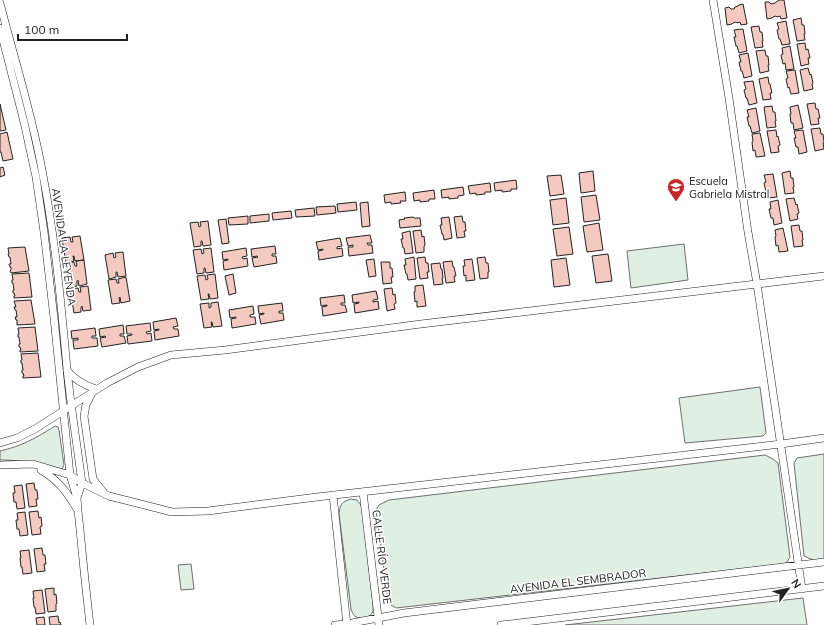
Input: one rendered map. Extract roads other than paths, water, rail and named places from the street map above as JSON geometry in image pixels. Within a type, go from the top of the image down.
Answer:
[{"type":"street","points":[[713,0],[802,589]]},
{"type":"street","name":"AVENIDA LA LEYENDA","points":[[0,3],[31,119],[49,209],[64,327],[67,370],[82,483],[77,498]]},
{"type":"street","name":"AVENIDA LA LEYENDA","points":[[0,28],[24,122],[36,177],[54,318],[70,475],[77,498],[90,625]]},
{"type":"street","points":[[0,443],[17,438],[29,432],[52,419],[94,390],[138,367],[171,355],[225,350],[421,324],[824,276]]},
{"type":"street","points":[[67,370],[80,382],[94,390]]},
{"type":"street","points":[[94,390],[86,405],[84,416],[93,479],[109,496]]},
{"type":"street","points":[[0,465],[33,464],[70,475],[82,483],[109,496],[172,512],[208,511],[824,438]]},
{"type":"street","points":[[33,464],[62,486],[78,510]]},
{"type":"street","name":"CALLE RÍO VERDE","points":[[362,492],[379,621]]},
{"type":"street","points":[[333,495],[347,624]]},
{"type":"street","name":"AVENIDA EL SEMBRADOR","points":[[335,625],[379,621],[412,612],[824,562]]},
{"type":"street","points":[[501,625],[824,586]]},
{"type":"place","name":"Escuela Gabriela Mistral","points":[[676,202]]}]
